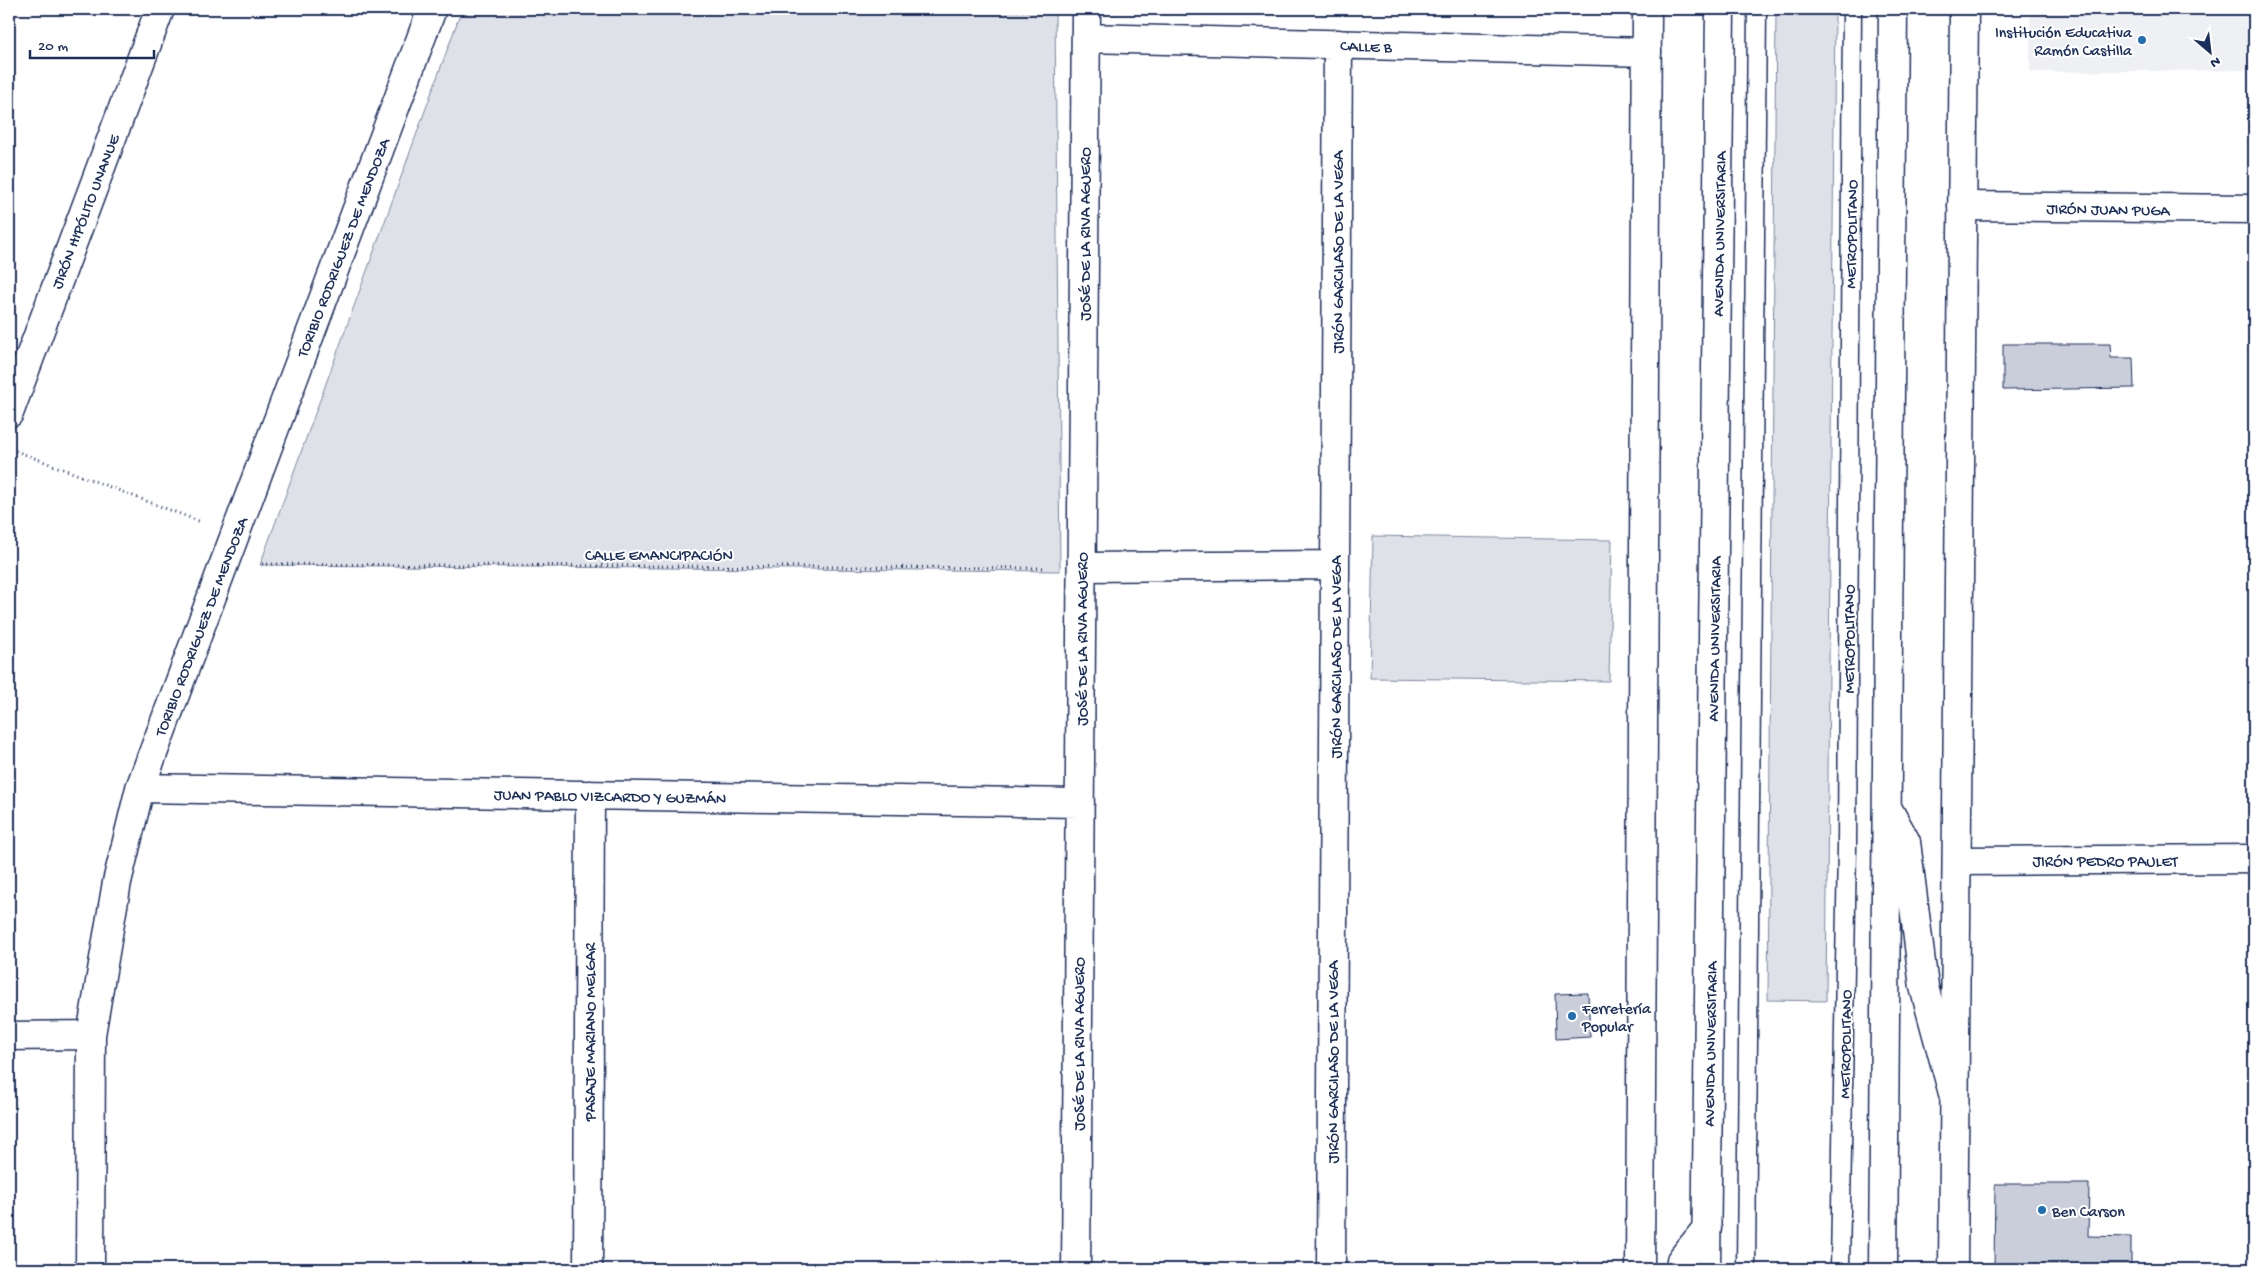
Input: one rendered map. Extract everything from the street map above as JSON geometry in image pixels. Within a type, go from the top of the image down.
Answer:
[{"type":"street","name":"JIRÓN HIPÓLITO UNANUE","points":[[9,413],[160,9]]},
{"type":"street","name":"TORIBIO RODRIGUEZ DE MENDOZA","points":[[90,1269],[91,1035],[117,882],[140,788],[432,9]]},
{"type":"street","name":"JOSÉ DE LA RIVA AGUERO","points":[[1076,1269],[1080,803],[1069,568],[1086,9]]},
{"type":"street","points":[[1640,1269],[1647,9]]},
{"type":"street","name":"AVENIDA UNIVERSITARIA","points":[[1706,1269],[1720,9]]},
{"type":"street","points":[[1883,1269],[1893,9]]},
{"type":"street","points":[[1953,1269],[1964,9]]},
{"type":"street","name":"CALLE B","points":[[1086,38],[1647,52]]},
{"type":"street","name":"JIRÓN GARCILASO DE LA VEGA","points":[[1331,1269],[1338,44]]},
{"type":"street","name":"JIRÓN JUAN PUGA","points":[[1962,206],[2254,210]]},
{"type":"street","points":[[1069,568],[1335,565]]},
{"type":"street","name":"JUAN PABLO VIZCARDO Y GUZMÁN","points":[[140,788],[1080,803]]},
{"type":"street","name":"PASAJE MARIANO MELGAR","points":[[588,1269],[590,795]]},
{"type":"street","points":[[1887,808],[1906,842],[1924,987],[1954,1097]]},
{"type":"street","name":"JIRÓN PEDRO PAULET","points":[[1957,861],[2254,859]]},
{"type":"street","points":[[9,1036],[91,1035]]},
{"type":"street","points":[[1680,1269],[1681,1260],[1707,1228]]},
{"type":"lane","points":[[1746,1269],[1757,9]]},
{"type":"lane","name":"METROPOLITANO","points":[[1840,1269],[1847,846],[1852,9]]},
{"type":"path","points":[[932,9],[1050,12]]},
{"type":"path","points":[[9,448],[234,535]]},
{"type":"path","name":"CALLE EMANCIPACIÓN","points":[[262,564],[1069,568]]},
{"type":"shaded area","points":[[462,9],[1055,9],[1060,571],[260,565]]},
{"type":"shaded area","points":[[1776,9],[1835,9],[1826,1001],[1768,1000]]},
{"type":"shaded area","name":"Institución Educativa Ramón Castilla","points":[[2030,9],[2254,9],[2254,70],[2030,72]]},
{"type":"shaded area","points":[[1373,536],[1612,540],[1609,681],[1370,678]]},
{"type":"building","points":[[2003,344],[2110,344],[2111,358],[2133,358],[2134,388],[2003,390]]},
{"type":"building","name":"Ferretería Popular","points":[[1588,993],[1590,1037],[1556,1039],[1555,994]]},
{"type":"building","name":"Ben Carson","points":[[1995,1184],[2089,1184],[2088,1236],[2131,1237],[2131,1269],[1994,1269]]},
{"type":"place","name":"Institución Educativa Ramón Castilla","points":[[2142,40]]},
{"type":"place","name":"Ferretería Popular","points":[[1572,1016]]},
{"type":"place","name":"Ben Carson","points":[[2042,1210]]}]
